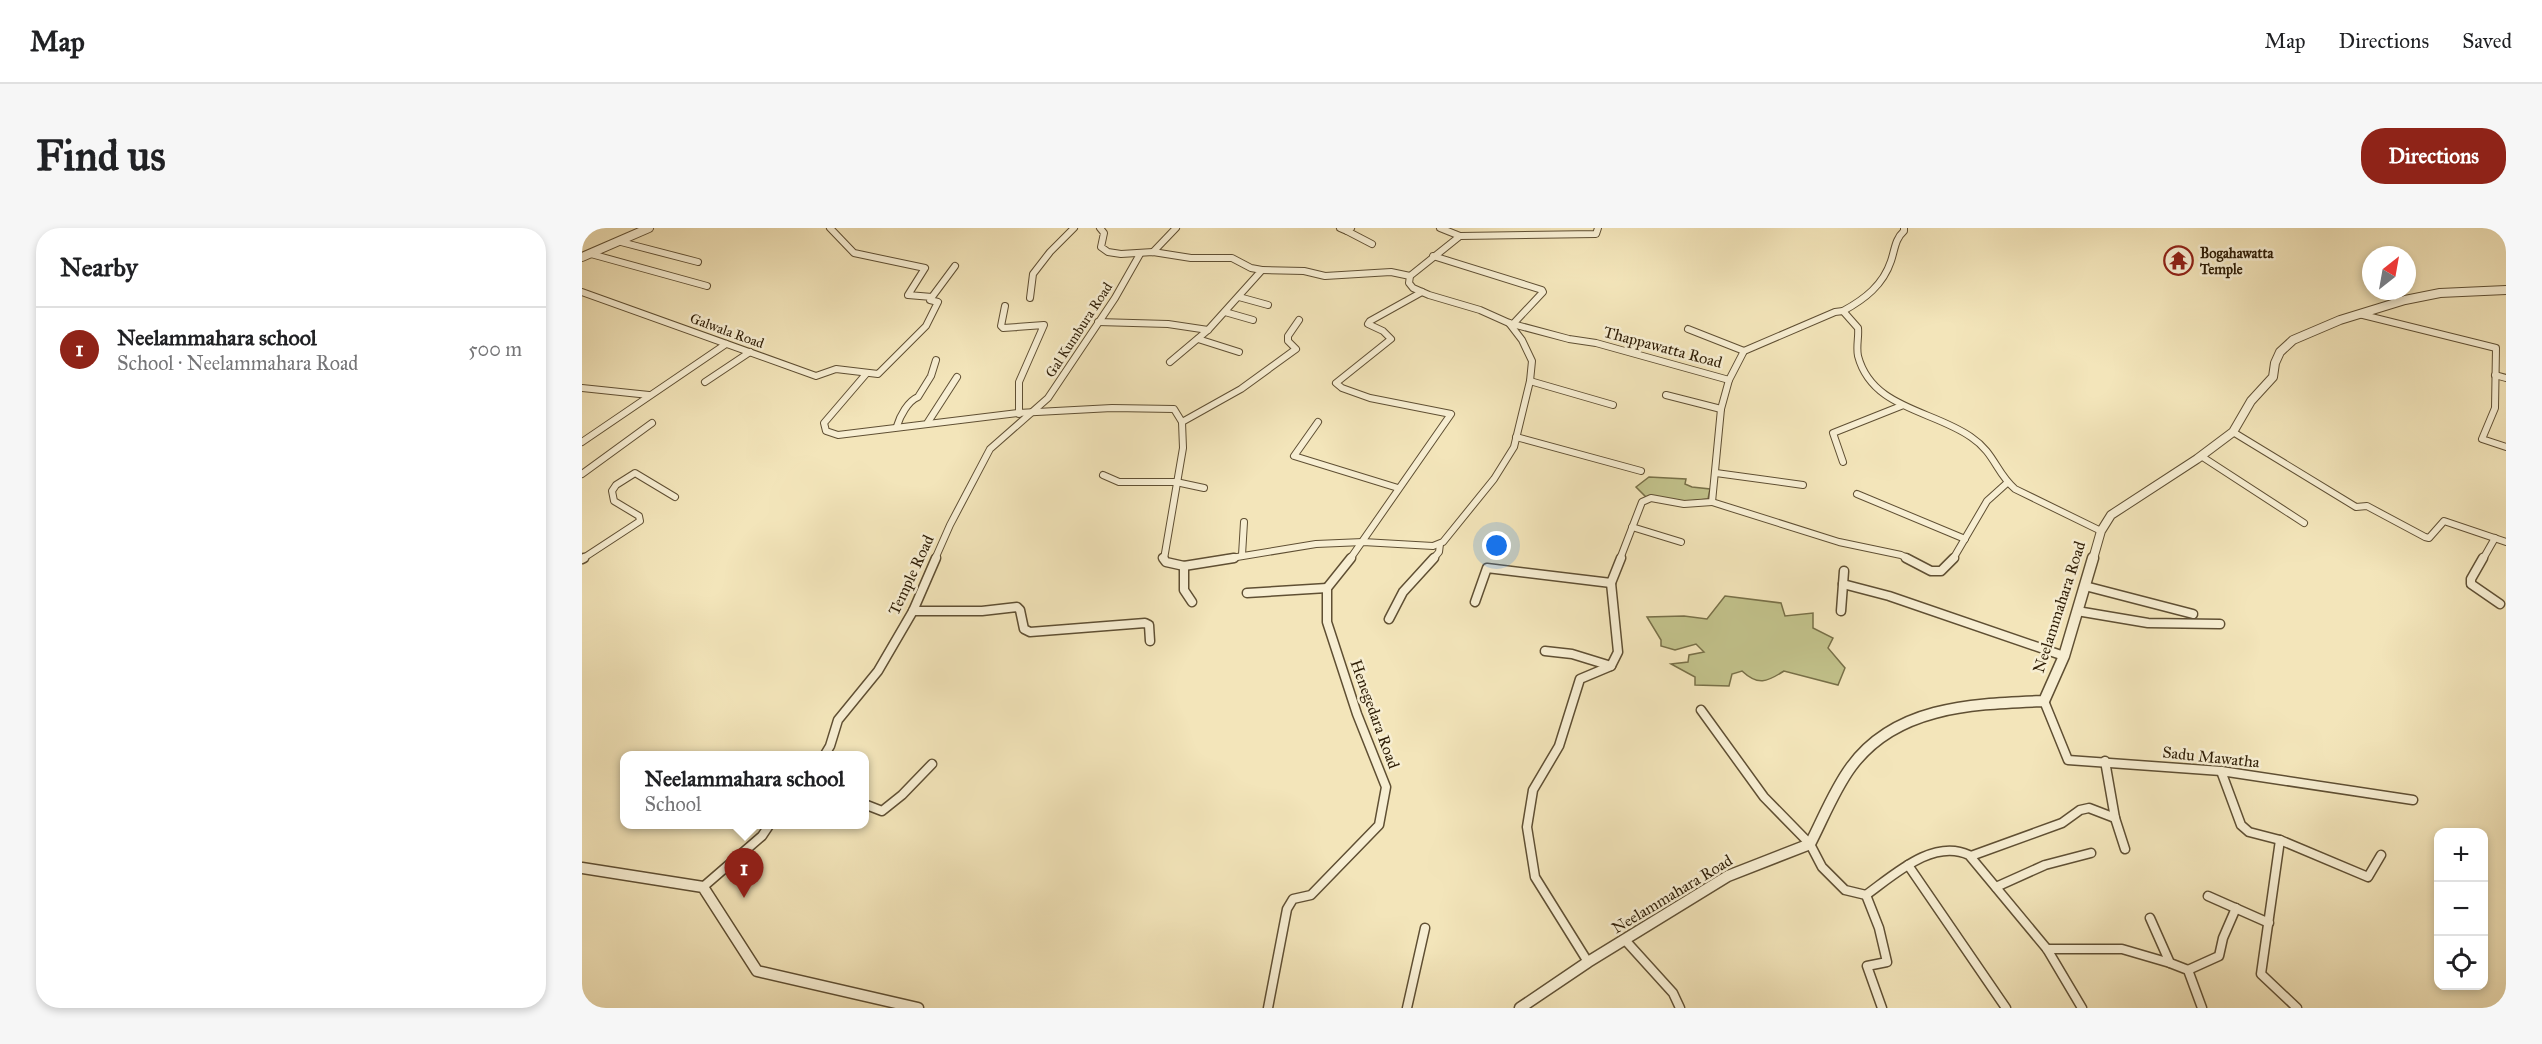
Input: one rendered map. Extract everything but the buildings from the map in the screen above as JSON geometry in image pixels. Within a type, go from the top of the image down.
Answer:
[{"type":"street","points":[[582,257],[650,228]]},
{"type":"street","points":[[830,228],[854,254],[925,268],[908,295],[932,297]]},
{"type":"street","points":[[1030,298],[1033,273],[1074,228]]},
{"type":"street","points":[[1100,228],[1104,233],[1101,247],[1108,252],[1140,254],[1153,252],[1191,258],[1232,258],[1249,269],[1304,271],[1325,276],[1391,272],[1410,276]]},
{"type":"street","points":[[1153,252],[1176,228]]},
{"type":"street","points":[[1340,228],[1349,230],[1372,244]]},
{"type":"street","points":[[1440,228],[1460,236],[1571,236],[1596,234],[1598,228]]},
{"type":"street","points":[[1729,380],[1743,351],[1865,300],[1886,275],[1893,260],[1897,237],[1904,231],[1904,228]]},
{"type":"street","points":[[1247,593],[1327,588],[1363,542],[1398,488],[1451,416],[1450,412],[1371,398],[1340,389],[1336,383],[1391,339],[1368,324],[1370,321],[1422,292],[1409,283],[1410,276],[1460,236]]},
{"type":"street","points":[[621,242],[698,262]]},
{"type":"street","points":[[591,254],[707,286]]},
{"type":"street","name":"Gal Kumbura Road","points":[[1030,413],[1048,398],[1140,254]]},
{"type":"street","points":[[1389,619],[1403,592],[1439,552],[1440,544],[1502,468],[1514,447],[1530,381],[1532,361],[1511,324],[1543,292],[1433,256]]},
{"type":"street","points":[[955,266],[930,300],[938,302],[926,326],[878,374],[866,374],[824,423],[826,431],[838,435],[928,422],[1106,408],[1174,409],[1182,422],[1184,448],[1163,558],[1166,562],[1184,566],[1316,544],[1363,542],[1433,546],[1440,544]]},
{"type":"street","points":[[1170,362],[1208,330],[1262,270]]},
{"type":"street","name":"Neelammahara Road","points":[[2044,701],[2064,656],[2101,531],[2111,515],[2201,456],[2233,432],[2252,401],[2273,377],[2275,363],[2280,352],[2293,340],[2359,314],[2440,293],[2506,290]]},
{"type":"street","name":"Galwala Road","points":[[582,291],[816,376],[836,369],[866,374]]},
{"type":"street","name":"Thappawatta Road","points":[[1422,292],[1480,310],[1511,324],[1569,339],[1596,343],[1729,380],[1721,409],[1712,502]]},
{"type":"street","points":[[1239,297],[1268,305]]},
{"type":"street","points":[[1005,306],[1002,328],[1044,325],[1019,382],[1019,414]]},
{"type":"street","points":[[1843,311],[1853,319],[1860,333],[1857,352],[1863,367],[1880,390],[1901,406],[1944,422],[1972,437],[1991,454],[2007,483],[2022,493],[2101,531]]},
{"type":"street","points":[[1225,312],[1253,320]]},
{"type":"street","points":[[2359,314],[2496,348],[2495,408],[2482,439],[2506,447]]},
{"type":"street","points":[[1182,422],[1269,372],[1296,349],[1288,341],[1288,336],[1299,320]]},
{"type":"street","points":[[1098,322],[1168,324],[1208,330]]},
{"type":"street","points":[[1688,329],[1743,351]]},
{"type":"street","points":[[1198,339],[1239,352]]},
{"type":"street","points":[[582,442],[726,344]]},
{"type":"street","points":[[705,382],[750,352]]},
{"type":"street","points":[[897,426],[900,417],[914,398],[918,397],[931,376],[936,360]]},
{"type":"street","points":[[2495,375],[2506,378]]},
{"type":"street","points":[[928,422],[957,377]]},
{"type":"street","points":[[1530,381],[1613,405]]},
{"type":"street","points":[[582,388],[649,395]]},
{"type":"street","points":[[1666,395],[1721,409]]},
{"type":"street","points":[[1843,462],[1833,434],[1901,406]]},
{"type":"street","name":"Temple Road","points":[[827,751],[838,720],[878,670],[913,611],[950,525],[990,449],[1030,413]]},
{"type":"street","points":[[582,474],[652,423]]},
{"type":"street","points":[[1317,423],[1294,456],[1398,488]]},
{"type":"street","points":[[2233,432],[2356,507],[2367,506],[2425,537],[2429,538],[2444,522],[2506,542]]},
{"type":"street","points":[[1516,437],[1641,471]]},
{"type":"street","points":[[2201,456],[2304,523]]},
{"type":"street","points":[[582,559],[639,521],[639,516],[614,501],[612,491],[616,485],[635,473],[675,496]]},
{"type":"street","points":[[1716,473],[1803,485]]},
{"type":"street","points":[[1103,475],[1119,482],[1176,482],[1204,488]]},
{"type":"street","points":[[1588,962],[1535,877],[1527,827],[1533,789],[1559,746],[1580,679],[1611,666],[1618,652],[1611,583],[1642,502],[1651,498],[1684,504],[1712,502],[1839,542],[1901,555],[1930,571],[1941,571],[1951,562],[1987,501],[2007,483]]},
{"type":"street","points":[[1857,494],[1965,538]]},
{"type":"street","points":[[1242,555],[1244,522]]},
{"type":"street","points":[[1632,527],[1681,542]]},
{"type":"street","points":[[2494,538],[2471,579],[2471,584],[2500,604]]},
{"type":"street","points":[[1184,566],[1182,587],[1184,595],[1192,602]]},
{"type":"street","points":[[1475,602],[1487,568],[1611,583]]},
{"type":"street","points":[[1841,611],[1844,571]]},
{"type":"street","points":[[1843,584],[1889,596],[2064,656]]},
{"type":"street","points":[[2085,586],[2193,614]]},
{"type":"street","name":"Henegedara Road","points":[[1268,1008],[1290,904],[1293,899],[1311,895],[1379,825],[1386,787],[1357,714],[1327,622],[1327,588]]},
{"type":"street","points":[[913,611],[982,611],[1017,607],[1020,610],[1024,628],[1030,632],[1145,623],[1149,625],[1150,641]]},
{"type":"street","points":[[2077,611],[2118,621],[2144,624],[2220,624]]},
{"type":"street","points":[[1545,651],[1572,654],[1611,666]]},
{"type":"street","points":[[1810,844],[1852,766],[1871,743],[1890,729],[1939,709],[1978,704],[2044,701]]},
{"type":"street","name":"Sadu Mawatha","points":[[2044,701],[2068,760],[2221,771],[2413,800]]},
{"type":"street","points":[[1701,710],[1764,796],[1810,844],[1822,867],[1845,890],[1866,895],[1908,865],[1946,849],[1955,849],[1971,856],[2047,949],[2082,1008]]},
{"type":"street","points":[[2105,761],[2115,818],[2125,849]]},
{"type":"street","points":[[869,806],[882,811],[902,795],[932,764]]},
{"type":"street","points":[[2221,771],[2241,825],[2249,832],[2280,840],[2368,877],[2381,855]]},
{"type":"street","points":[[1971,856],[2062,823],[2080,810],[2089,808],[2115,818]]},
{"type":"street","points":[[703,887],[767,829]]},
{"type":"street","points":[[2280,840],[2261,974],[2297,1008]]},
{"type":"street","name":"Neelammahara Road","points":[[1520,1008],[1588,962],[1728,876],[1810,844]]},
{"type":"street","points":[[1996,887],[2045,865],[2091,853]]},
{"type":"street","points":[[1908,865],[2006,1008]]},
{"type":"street","points":[[582,868],[703,887],[757,971],[918,1008]]},
{"type":"street","points":[[1866,895],[1879,928],[1887,962],[1867,966],[1882,1008]]},
{"type":"street","points":[[2208,896],[2269,923]]},
{"type":"street","points":[[2047,949],[2122,949],[2188,970],[2219,956],[2223,938],[2236,908]]},
{"type":"street","points":[[2150,918],[2170,963]]},
{"type":"street","points":[[1407,1008],[1425,928]]},
{"type":"street","points":[[1625,940],[1673,993],[1680,1008]]},
{"type":"street","points":[[2188,970],[2202,1008]]},
{"type":"green space","points":[[1649,477],[1686,479],[1685,484],[1692,487],[1710,489],[1708,499],[1682,502],[1646,497],[1636,487]]},
{"type":"green space","points":[[1725,596],[1781,603],[1785,616],[1813,613],[1813,628],[1833,638],[1828,648],[1845,668],[1838,685],[1784,671],[1763,681],[1753,679],[1742,671],[1732,674],[1729,686],[1695,685],[1695,677],[1671,664],[1688,662],[1689,655],[1704,652],[1696,644],[1675,650],[1661,646],[1661,640],[1647,617],[1684,616],[1707,619]]},
{"type":"place","name":"Bogahawatta Temple","points":[[2179,261]]},
{"type":"place","name":"Neelammahara school","points":[[744,898]]}]
